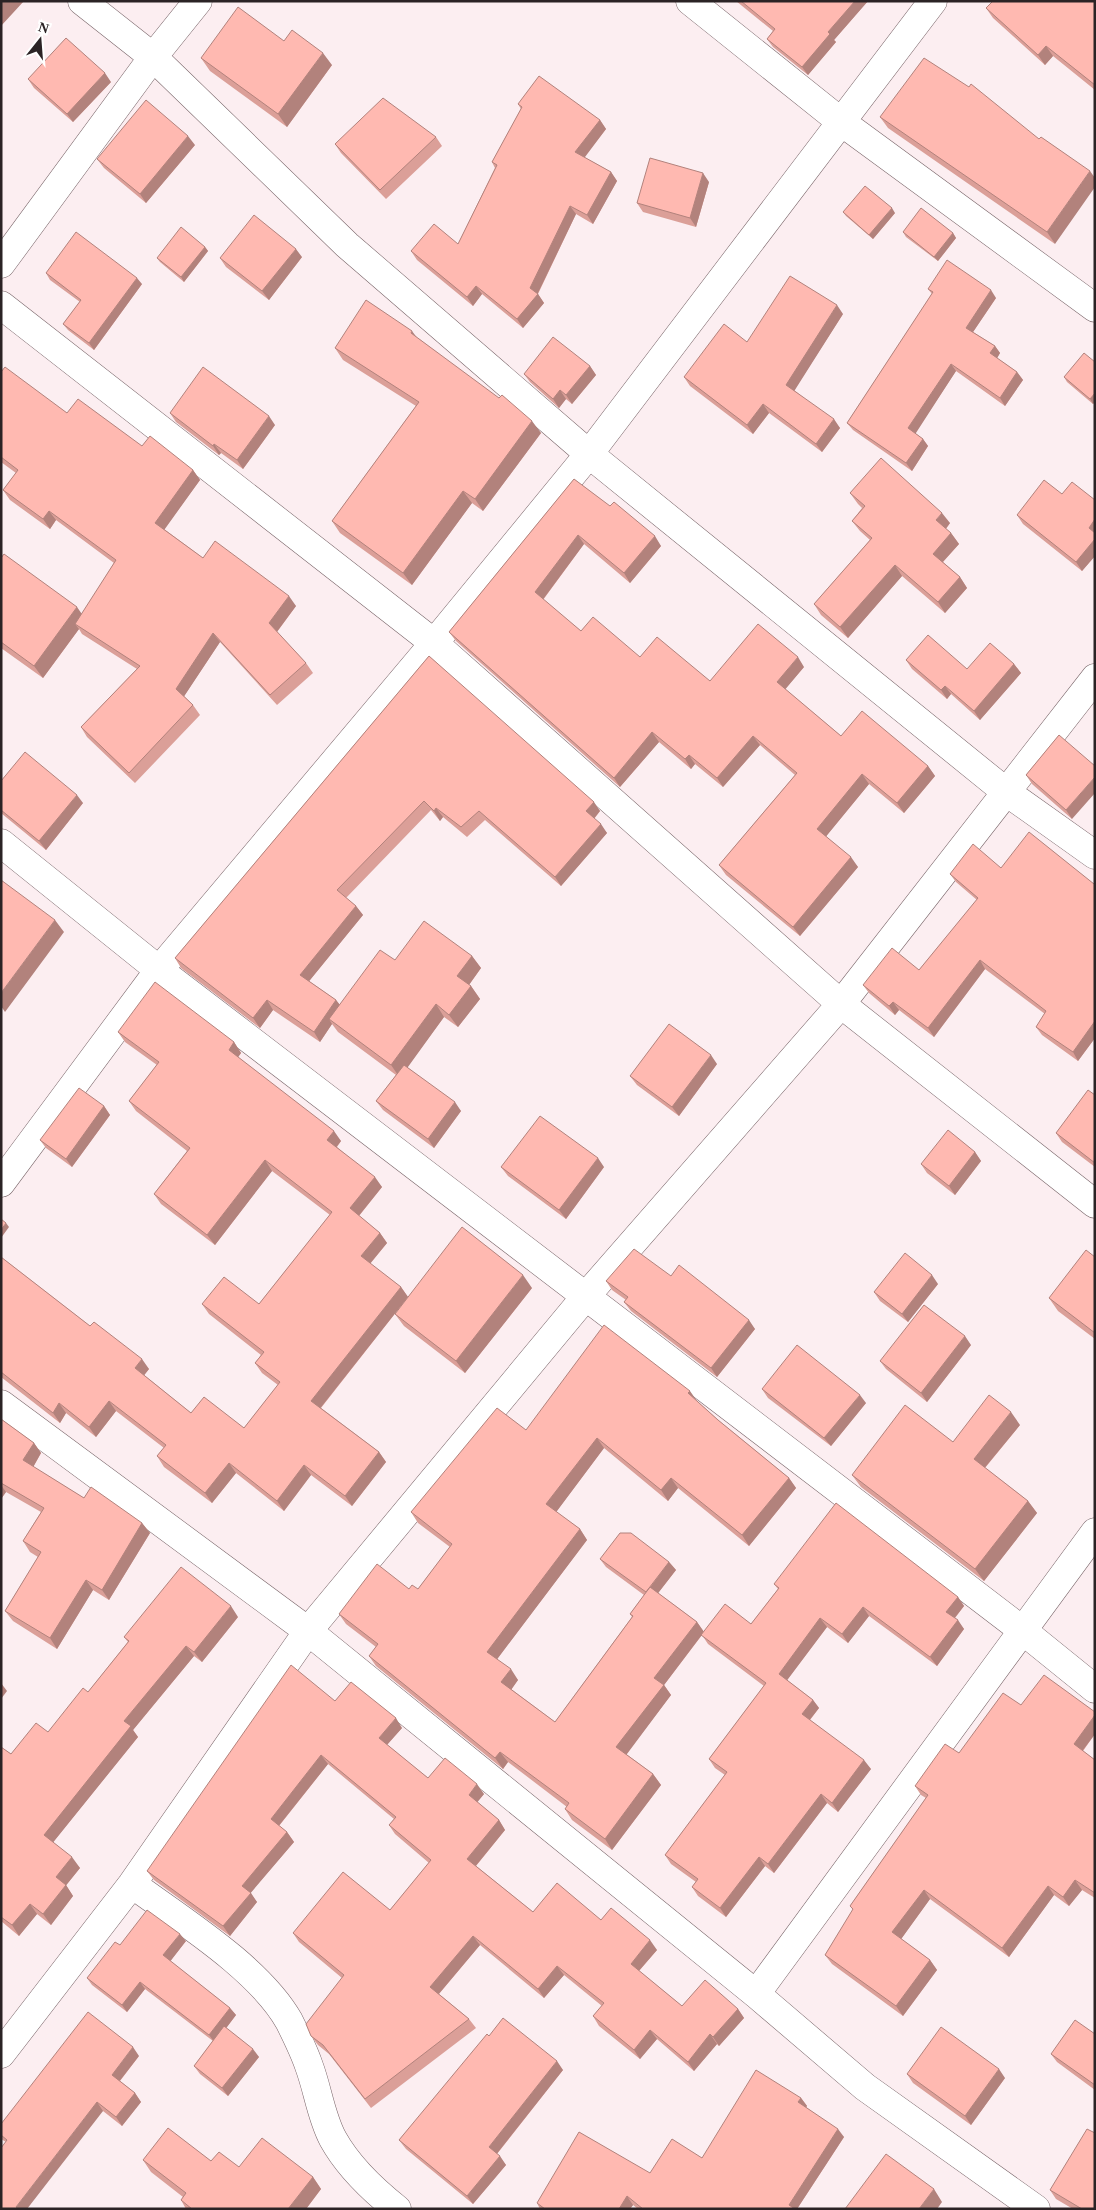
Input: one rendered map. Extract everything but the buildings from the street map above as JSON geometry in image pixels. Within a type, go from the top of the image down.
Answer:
[{"type":"street","points":[[82,1],[152,57],[347,245],[589,454],[1005,791],[1095,855]]},
{"type":"street","points":[[1,264],[152,57],[198,1]]},
{"type":"street","points":[[690,1],[840,121],[1095,308]]},
{"type":"street","points":[[1,1183],[158,970],[434,643],[589,454],[933,1]]},
{"type":"street","points":[[1,305],[434,643],[841,1004],[1095,1204]]},
{"type":"street","points":[[1,2054],[132,1884],[308,1631],[586,1296],[841,1004],[1005,791],[1095,678]]},
{"type":"street","points":[[1,843],[158,970],[1022,1630],[1095,1689]]},
{"type":"street","points":[[1,1404],[308,1631],[756,1994],[865,2087],[1036,2209]]},
{"type":"street","points":[[756,1994],[1095,1532]]},
{"type":"street","points":[[132,1884],[249,1973],[270,1995],[288,2020],[309,2066],[333,2138],[347,2160],[366,2181],[397,2209]]}]
